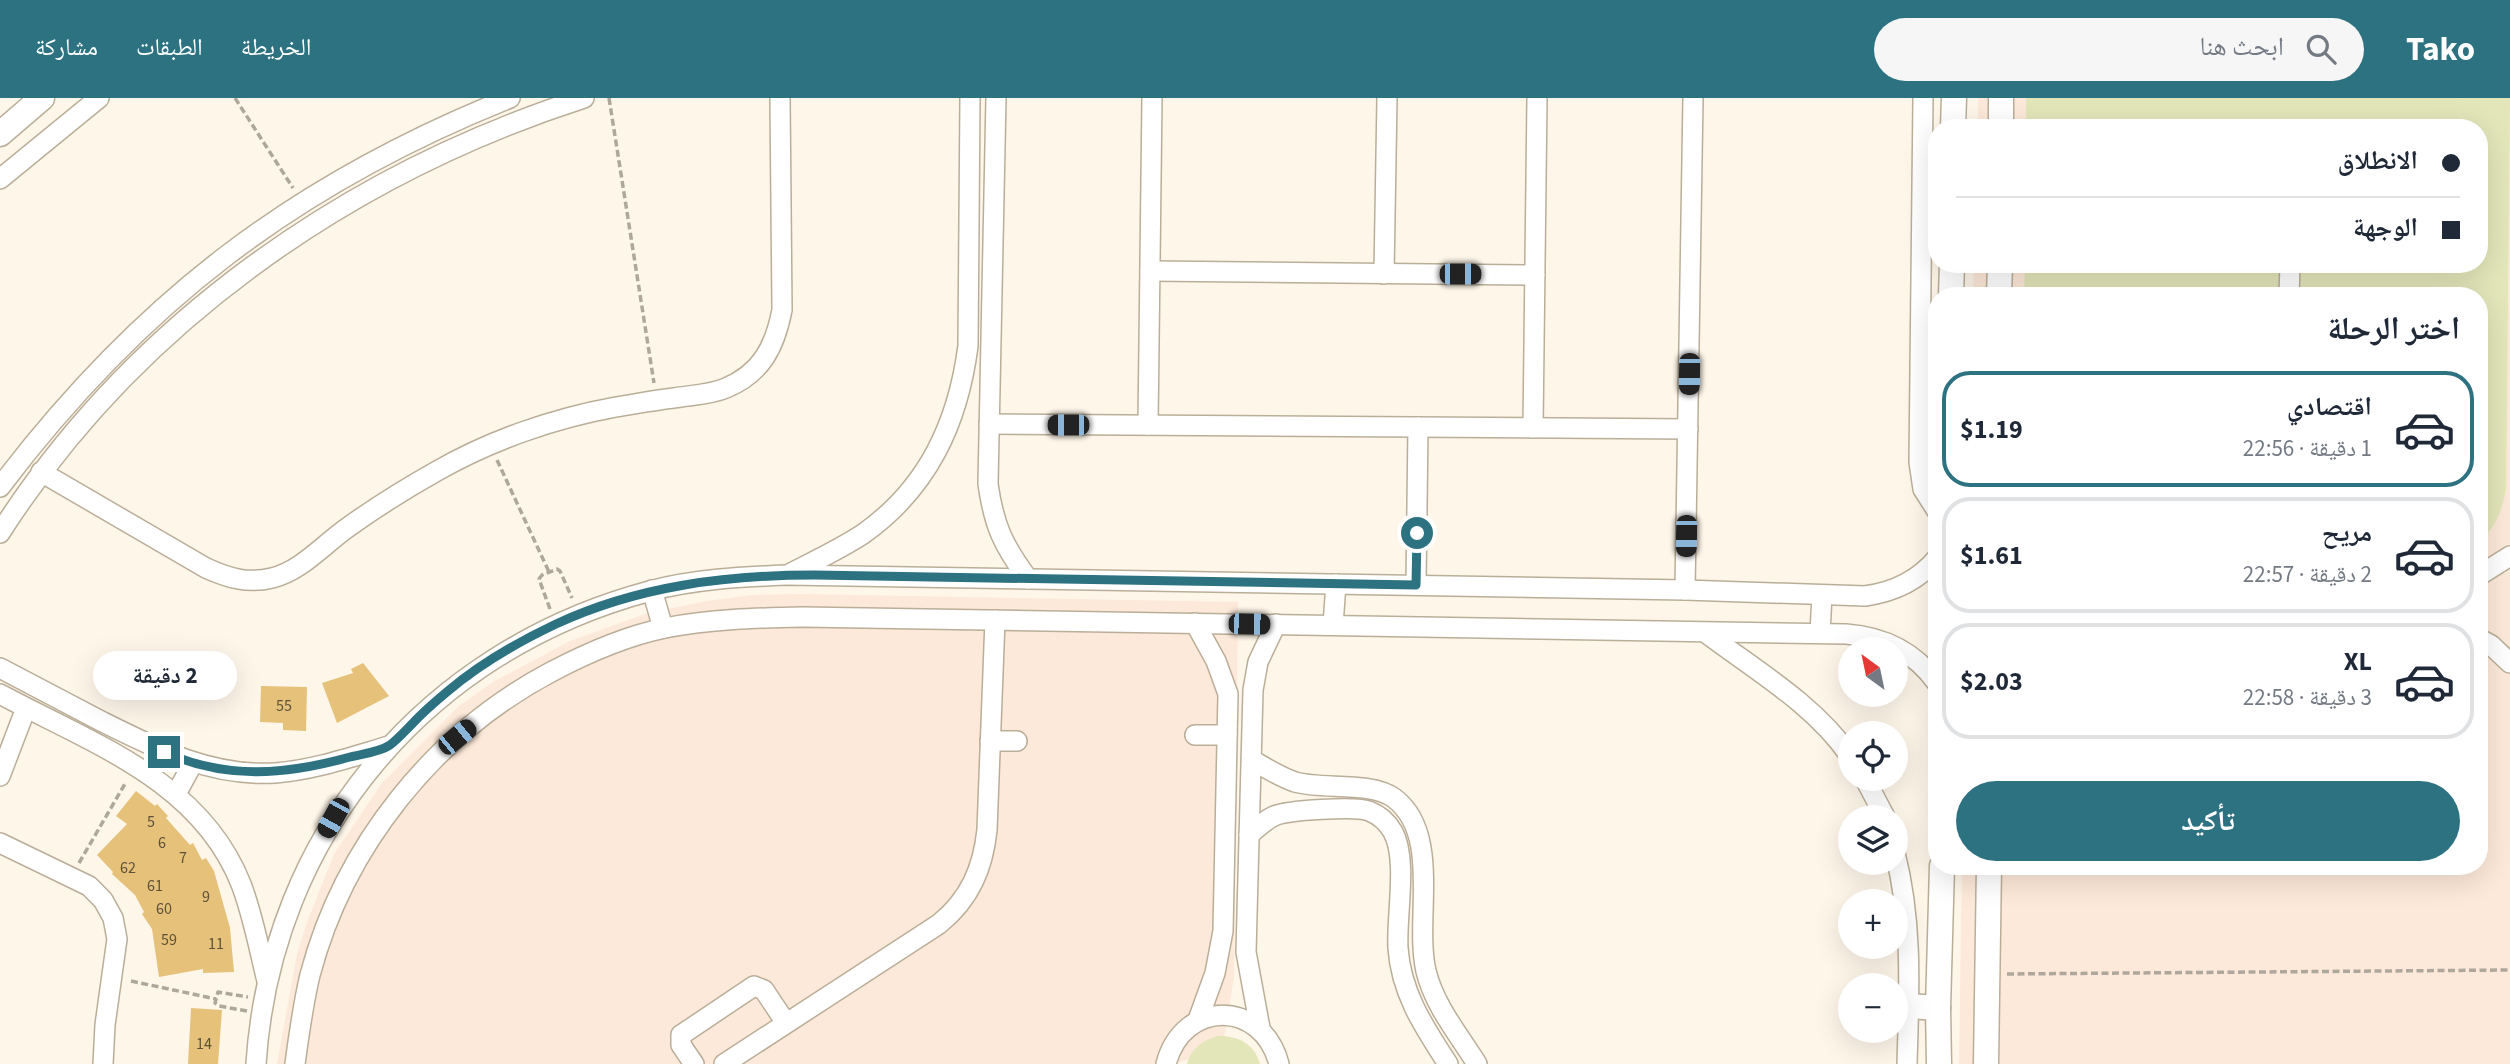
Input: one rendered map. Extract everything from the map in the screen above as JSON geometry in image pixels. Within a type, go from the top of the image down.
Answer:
[{"type":"main road","points":[[0,134],[42,98]]},
{"type":"main road","points":[[1954,98],[1954,119]]},
{"type":"main road","points":[[2001,98],[2001,119]]},
{"type":"main road","points":[[1940,1064],[1938,1008],[1942,875]]},
{"type":"main road","points":[[1986,1064],[1989,875]]},
{"type":"main road","points":[[1909,1006],[1938,1008]]},
{"type":"street","points":[[0,179],[99,98]]},
{"type":"street","points":[[0,487],[60,411],[134,333],[215,263],[302,202],[386,153],[510,98]]},
{"type":"street","points":[[0,533],[41,472],[124,377],[184,321],[247,269],[374,188],[485,136],[584,98]]},
{"type":"street","points":[[41,472],[206,568],[227,577],[250,581],[273,578],[295,569],[391,498],[440,469],[490,445],[545,425],[600,410],[725,388],[747,376],[765,358],[777,335],[782,310],[780,98]]},
{"type":"street","points":[[787,575],[863,534],[887,514],[928,466],[944,439],[956,409],[964,379],[968,346],[970,98]]},
{"type":"street","points":[[996,98],[988,484],[998,530],[1007,551],[1028,579]]},
{"type":"street","points":[[1147,425],[1152,98]]},
{"type":"street","points":[[1384,274],[1387,98]]},
{"type":"street","points":[[1533,428],[1538,98]]},
{"type":"street","points":[[1685,590],[1693,98]]},
{"type":"street","points":[[1923,98],[1919,462],[1923,489],[1928,497]]},
{"type":"street","points":[[475,112],[485,136]]},
{"type":"street","points":[[1150,271],[1535,275]]},
{"type":"street","points":[[989,424],[1688,429]]},
{"type":"street","points":[[1416,585],[1418,427]]},
{"type":"street","points":[[2488,570],[2510,556]]},
{"type":"street","points":[[256,1064],[265,1000],[278,942],[292,899],[333,818],[389,746],[451,688],[520,643],[578,614],[652,590],[719,579],[787,575],[1685,590],[1865,596],[1893,590],[1919,576],[1928,567]]},
{"type":"street","points":[[1333,625],[1336,584]]},
{"type":"street","points":[[652,590],[663,628]]},
{"type":"street","points":[[1820,634],[1822,595]]},
{"type":"street","points":[[295,1064],[310,974],[325,929],[366,845],[393,806],[423,770],[493,708],[533,682],[607,646],[663,628],[768,618],[1862,635],[1893,644],[1919,662],[1928,672]]},
{"type":"street","points":[[737,1060],[786,1023],[924,934],[951,914],[972,887],[985,853],[995,620]]},
{"type":"street","points":[[1195,623],[1216,661],[1228,694],[1223,931],[1215,973],[1198,1020]]},
{"type":"street","points":[[1259,1028],[1246,952],[1254,675],[1276,624]]},
{"type":"street","points":[[1706,633],[1810,712],[1838,739]]},
{"type":"street","points":[[2488,643],[2510,663]]},
{"type":"street","points":[[0,668],[149,745],[193,763],[241,772],[274,773],[306,769],[389,746]]},
{"type":"street","points":[[0,694],[136,765],[176,794],[198,815],[222,847],[240,882],[253,920],[265,1000]]},
{"type":"street","points":[[0,776],[26,708]]},
{"type":"street","points":[[1195,735],[1227,735]]},
{"type":"street","points":[[990,741],[1017,741]]},
{"type":"street","points":[[1252,760],[1296,782],[1379,792],[1393,797],[1416,823],[1421,843],[1426,971],[1446,1015],[1477,1064]]},
{"type":"street","points":[[176,794],[193,763]]},
{"type":"street","points":[[1249,835],[1272,816],[1284,812],[1367,810],[1387,824],[1398,843],[1400,863],[1398,948],[1401,972],[1418,1018],[1448,1064]]},
{"type":"street","points":[[0,843],[71,876],[96,893],[113,918],[117,939],[103,1064]]},
{"type":"street","points":[[1901,875],[1910,945],[1907,1064]]},
{"type":"street","points":[[694,1064],[681,1045],[681,1035],[754,986],[764,990],[786,1023]]},
{"type":"street","points":[[1150,1064],[1168,1058],[1176,1039],[1186,1028],[1198,1020],[1223,1015],[1237,1017],[1259,1028],[1269,1039],[1279,1064]]},
{"type":"path","points":[[235,98],[302,202]]},
{"type":"path","points":[[609,98],[657,400]]},
{"type":"path","points":[[490,445],[549,572]]},
{"type":"path","points":[[556,624],[539,579],[542,575],[556,569],[561,571],[578,614]]},
{"type":"path","points":[[71,876],[136,765]]},
{"type":"path","points":[[1987,974],[2510,970]]},
{"type":"path","points":[[111,977],[216,999]]},
{"type":"path","points":[[220,992],[265,1000],[219,1006],[216,1004],[220,992]]},
{"type":"shaded area","points":[[1978,98],[2510,98],[2510,1064],[1959,1064],[1962,875],[2488,875],[2488,287],[1973,287],[1974,273],[2488,273],[2488,119],[1978,119]]},
{"type":"shaded area","points":[[752,595],[1238,602],[1234,977],[1221,1058],[1192,1058],[1174,1064],[277,1064],[297,954],[334,854],[382,783],[459,706],[493,682],[570,641],[648,613]]},
{"type":"green space","points":[[2026,98],[2510,98],[2506,489],[2498,518],[2488,532],[2488,287],[2024,287],[2025,273],[2488,273],[2488,119],[2026,119]]},
{"type":"green space","points":[[1218,1036],[1232,1037],[1244,1042],[1254,1051],[1260,1064],[1187,1064],[1191,1053],[1198,1046]]},
{"type":"building","points":[[363,663],[389,696],[337,723],[322,683],[353,673],[351,669]]},
{"type":"building","points":[[261,686],[307,687],[306,731],[283,730],[283,723],[260,722]]},
{"type":"building","points":[[136,791],[155,806],[157,804],[190,845],[193,843],[202,860],[206,858],[214,871],[230,928],[234,972],[203,973],[203,969],[159,977],[152,929],[142,914],[144,912],[135,895],[112,874],[97,855],[127,824],[116,816]]},
{"type":"building","points":[[191,1008],[222,1010],[218,1064],[188,1064]]},
{"type":"route","points":[[164,752],[209,767],[274,773],[306,769],[389,746],[451,688],[520,643],[578,614],[652,590],[686,584],[753,576],[815,575],[1416,585],[1417,533]]}]
